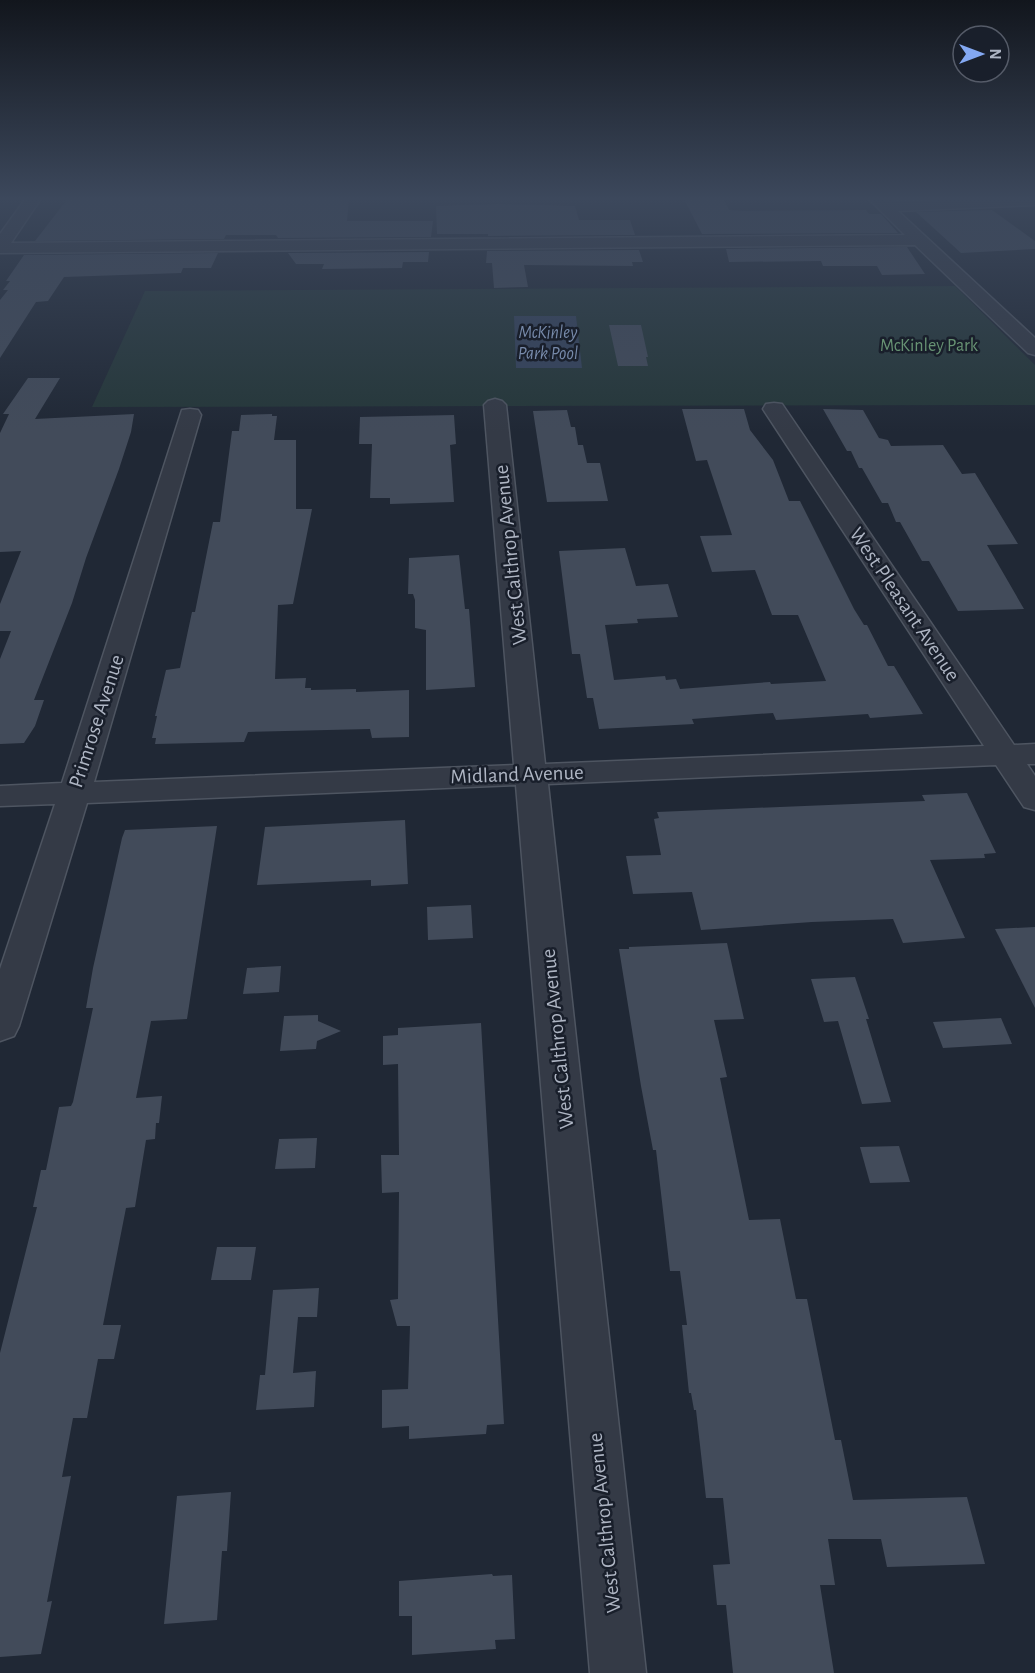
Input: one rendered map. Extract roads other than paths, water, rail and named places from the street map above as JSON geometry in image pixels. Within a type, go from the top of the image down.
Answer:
[{"type":"street","points":[[957,275],[1035,349]]},
{"type":"street","name":"West Calthrop Avenue","points":[[495,405],[618,1673]]},
{"type":"street","name":"West Pleasant Avenue","points":[[774,409],[1020,754],[1035,800]]},
{"type":"street","name":"Primrose Avenue","points":[[0,1026],[117,659],[190,415]]},
{"type":"street","name":"Midland Avenue","points":[[0,795],[1020,754]]},
{"type":"water","name":"McKinley Park Pool","points":[[514,316],[576,316],[582,368],[516,368]]},
{"type":"park label","name":"McKinley Park","points":[[929,345]]}]
